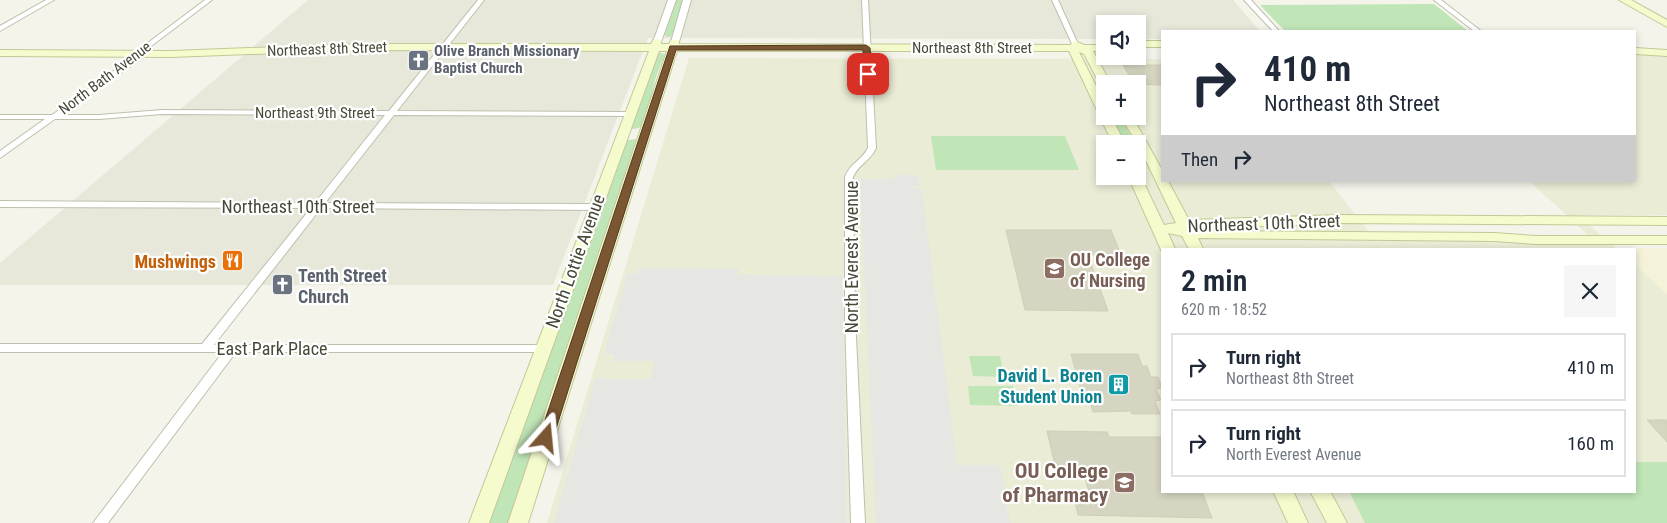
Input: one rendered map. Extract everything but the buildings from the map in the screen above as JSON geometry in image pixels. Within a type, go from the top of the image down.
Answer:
[{"type":"main road","points":[[1624,0],[1667,24]]},
{"type":"main road","points":[[1638,0],[1667,16]]},
{"type":"main road","points":[[1146,44],[1161,44]]},
{"type":"main road","name":"Northeast 8th Street","points":[[0,53],[142,52],[444,45],[866,45],[1096,47]]},
{"type":"main road","name":"North Lottie Avenue","points":[[479,523],[656,45]]},
{"type":"main road","name":"North Lottie Avenue","points":[[518,523],[674,45]]},
{"type":"main road","name":"Northeast 8th Street","points":[[1077,46],[1096,45]]},
{"type":"main road","points":[[1636,45],[1667,45]]},
{"type":"main road","points":[[1096,97],[1074,52],[1077,46],[1088,52],[1101,75]]},
{"type":"main road","name":"Northeast 8th Street","points":[[0,48],[142,52]]},
{"type":"main road","points":[[1146,48],[1161,48]]},
{"type":"main road","points":[[1636,52],[1667,53]]},
{"type":"main road","points":[[1132,125],[1161,181]]},
{"type":"main road","points":[[1162,182],[1195,248]]},
{"type":"main road","points":[[1138,185],[1168,248]]},
{"type":"main road","name":"Northeast 10th Street","points":[[1185,229],[1198,223],[1274,223],[1341,219],[1667,221]]},
{"type":"main road","name":"Northeast 10th Street","points":[[1159,230],[1185,229],[1214,235],[1667,240]]},
{"type":"main road","points":[[1284,493],[1298,523]]},
{"type":"main road","points":[[1321,493],[1336,523]]},
{"type":"street","points":[[0,29],[51,0]]},
{"type":"street","name":"North Bath Avenue","points":[[0,155],[142,52],[209,0]]},
{"type":"street","points":[[205,348],[481,0]]},
{"type":"street","name":"North Lottie Avenue","points":[[656,45],[672,0]]},
{"type":"street","name":"North Lottie Avenue","points":[[674,45],[686,0]]},
{"type":"street","name":"North Everest Avenue","points":[[858,523],[850,317],[849,177],[852,169],[868,156],[872,148],[865,0]]},
{"type":"street","points":[[1054,0],[1077,46]]},
{"type":"street","points":[[1247,0],[1275,30]]},
{"type":"street","points":[[1437,0],[1477,30]]},
{"type":"street","name":"Northeast 9th Street","points":[[0,117],[54,116],[99,118],[162,112],[630,114]]},
{"type":"street","name":"Northeast 10th Street","points":[[0,204],[595,207]]},
{"type":"street","name":"East Park Place","points":[[0,348],[543,349]]},
{"type":"street","points":[[100,523],[232,349]]},
{"type":"shaded area","points":[[308,0],[1233,0],[1259,30],[1161,30],[1161,39],[1146,39],[1146,15],[1096,15],[1096,39],[648,38],[553,285],[0,285],[0,263]]},
{"type":"shaded area","points":[[1636,54],[1667,55],[1667,215],[1578,215],[1616,248],[1161,248],[1161,493],[1636,493],[1636,266],[1667,294],[1667,523],[547,523],[689,58],[1096,59],[1096,65],[1146,65],[1146,59],[1161,59],[1161,182],[1330,182],[1377,242],[1381,239],[1528,244],[1598,244],[1530,182],[1636,182]]},
{"type":"shaded area","points":[[894,175],[918,175],[920,186],[913,186],[913,188],[922,189],[957,465],[1000,465],[1010,523],[876,523],[860,179],[894,179]]},
{"type":"shaded area","points":[[1636,248],[1667,248],[1667,296],[1636,267]]},
{"type":"shaded area","points":[[639,268],[739,269],[738,275],[842,276],[847,523],[554,523],[595,379],[651,379],[655,361],[613,361],[615,354],[604,354],[627,274],[637,274]]},
{"type":"green space","points":[[676,0],[684,0],[675,35],[667,37],[665,35]]},
{"type":"green space","points":[[1434,4],[1467,30],[1284,30],[1260,5]]},
{"type":"green space","points":[[657,52],[665,54],[654,84],[649,115],[644,125],[631,129],[628,126]]},
{"type":"green space","points":[[1114,125],[1125,125],[1130,135],[1120,135]]},
{"type":"green space","points":[[931,136],[1065,136],[1079,170],[936,170]]},
{"type":"green space","points":[[636,139],[640,143],[513,523],[486,523],[623,143]]},
{"type":"green space","points":[[969,356],[1000,356],[1004,377],[973,376]]},
{"type":"green space","points":[[968,386],[1013,386],[1017,406],[970,405]]},
{"type":"green space","points":[[1636,462],[1667,462],[1667,523],[1365,523],[1350,493],[1636,493]]},
{"type":"place","name":"Olive Branch Missionary Baptist Church","points":[[418,60]]},
{"type":"place","name":"Mushwings","points":[[232,261]]},
{"type":"place","name":"OU College of Nursing","points":[[1054,269]]},
{"type":"place","name":"Tenth Street Church","points":[[282,285]]},
{"type":"place","name":"David L. Boren Student Union","points":[[1118,385]]},
{"type":"place","name":"OU College of Pharmacy","points":[[1124,483]]},
{"type":"route","points":[[546,438],[646,134],[658,89],[672,48],[866,48],[868,74]]}]
